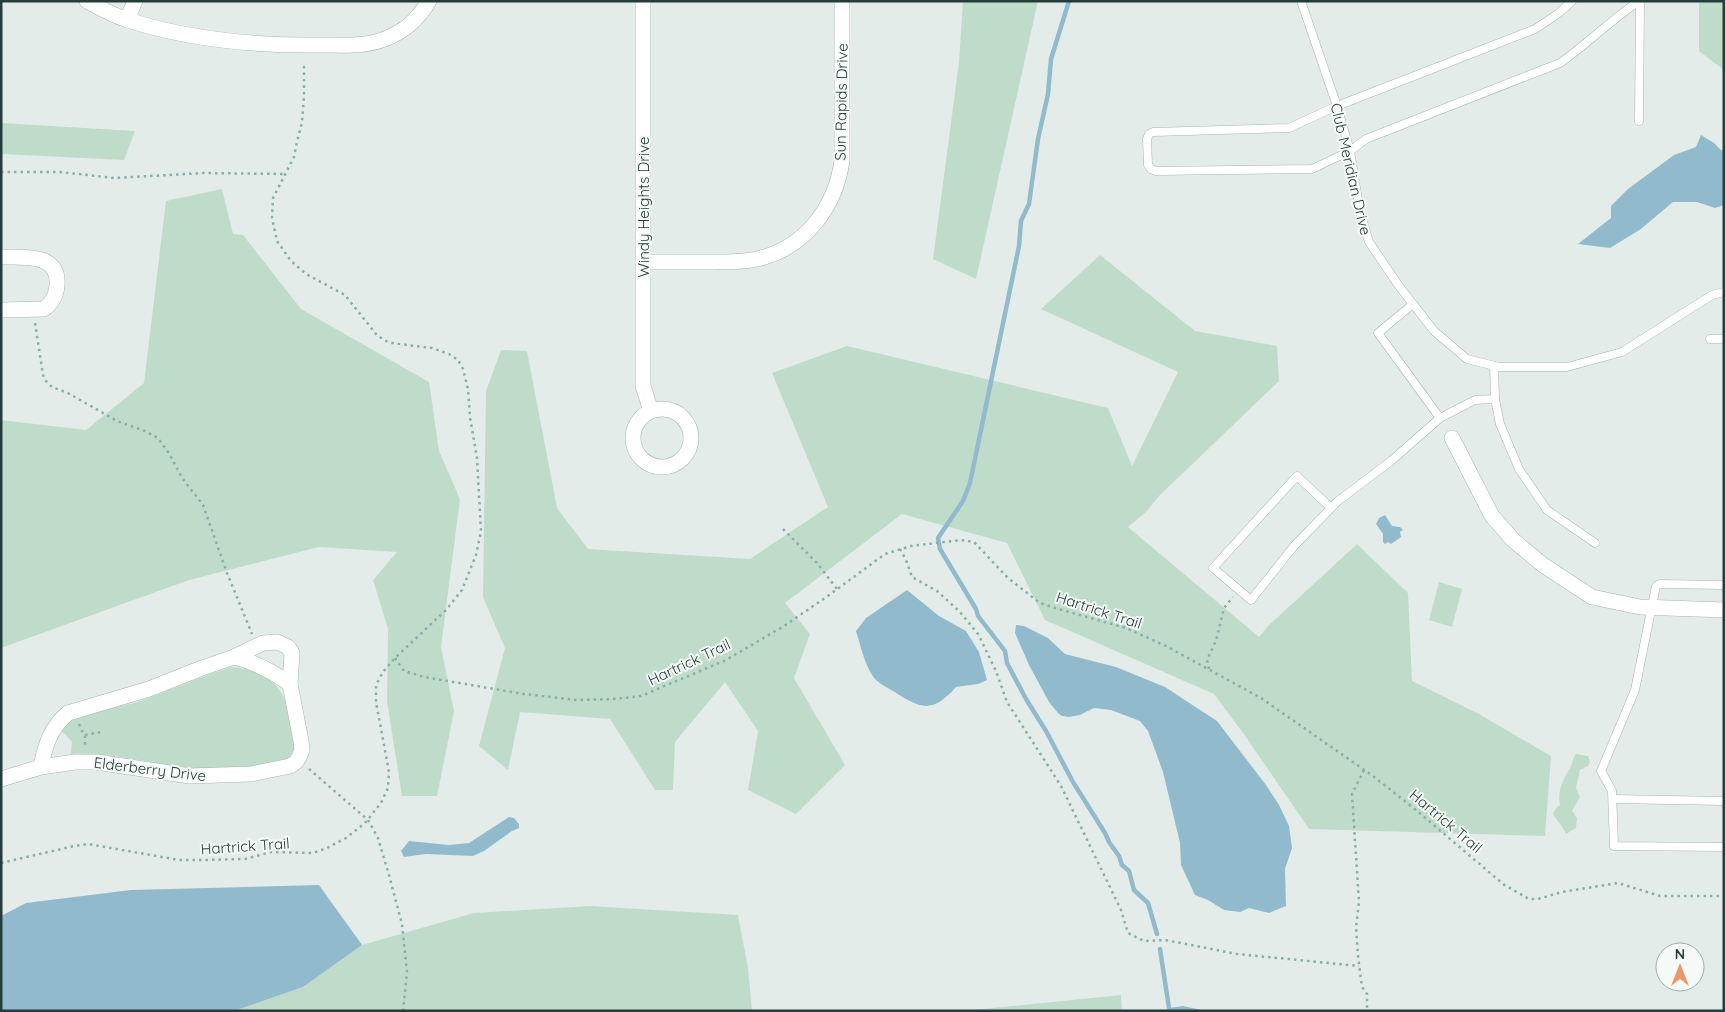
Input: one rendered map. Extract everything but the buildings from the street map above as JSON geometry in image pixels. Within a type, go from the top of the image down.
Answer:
[{"type":"street","points":[[87,1],[127,20],[190,34],[249,42],[304,45],[362,45],[386,39],[398,33],[417,18],[429,1]]},
{"type":"street","points":[[127,20],[135,1]]},
{"type":"street","name":"Windy Heights Drive","points":[[643,1],[643,386],[651,411]]},
{"type":"street","name":"Sun Rapids Drive","points":[[643,262],[728,262],[756,259],[784,249],[817,222],[834,193],[842,161],[842,1]]},
{"type":"street","points":[[1,257],[34,258],[47,263],[55,272],[57,285],[53,300],[44,309],[1,310]]},
{"type":"street","points":[[1452,438],[1492,516],[1513,540],[1543,565],[1592,596],[1614,602],[1652,608],[1724,610]]},
{"type":"street","name":"Elderberry Drive","points":[[1,779],[41,767],[87,762],[131,766],[190,776],[251,774],[290,766],[296,762],[302,750],[302,741],[290,684],[292,653],[288,647],[277,642],[264,643],[234,657],[149,689],[68,713],[59,720],[51,732],[41,767]]},
{"type":"street","points":[[234,657],[252,662],[269,670],[290,684]]},
{"type":"lane","name":"Club Meridian Drive","points":[[1300,1],[1337,106],[1350,151],[1360,212],[1369,242],[1434,332],[1467,359],[1499,367],[1567,367],[1622,352],[1712,295],[1724,292]]},
{"type":"lane","points":[[1572,1],[1536,29],[1337,106],[1284,129],[1153,132],[1149,134],[1147,139],[1148,165],[1156,171],[1312,169],[1350,151],[1366,139],[1560,63],[1578,51],[1600,30],[1639,1]]},
{"type":"lane","points":[[1639,1],[1640,121]]},
{"type":"lane","points":[[1413,304],[1378,333],[1440,418]]},
{"type":"lane","points":[[1710,339],[1724,339]]},
{"type":"lane","points":[[1494,366],[1495,399],[1500,424],[1518,469],[1546,510],[1595,543]]},
{"type":"lane","points":[[1331,508],[1297,476],[1213,568],[1252,600],[1294,546],[1331,508],[1391,461],[1440,418],[1475,400],[1495,399]]},
{"type":"lane","points":[[1724,585],[1660,584],[1656,586],[1635,690],[1602,772],[1612,791],[1614,846],[1724,847]]},
{"type":"lane","points":[[1613,799],[1724,801]]},
{"type":"path","name":"Hartrick Trail","points":[[1,863],[88,844],[179,860],[245,859],[271,852],[313,853],[346,838],[368,820],[381,803],[388,788],[389,772],[378,720],[376,685],[383,672],[395,658],[446,610],[462,590],[476,555],[481,531],[477,458],[470,418],[468,389],[463,369],[458,360],[449,354],[432,348],[384,340],[376,334],[345,295],[306,274],[291,261],[277,241],[272,218],[273,198],[294,156],[302,122],[304,64]]},
{"type":"path","points":[[1,172],[60,172],[114,178],[204,173],[284,174]]},
{"type":"path","points":[[33,310],[43,375],[46,381],[52,387],[68,393],[117,421],[158,438],[170,455],[182,478],[203,506],[227,573],[258,646]]},
{"type":"path","points":[[783,529],[817,563],[837,589]]},
{"type":"path","name":"Hartrick Trail","points":[[395,658],[404,671],[424,678],[505,691],[577,700],[642,696],[726,660],[784,626],[885,554],[911,546],[961,540],[974,542],[1008,578],[1040,602],[1126,628],[1209,669],[1262,698],[1364,770],[1416,810],[1503,884],[1529,899],[1538,899],[1562,892],[1618,883],[1660,896],[1724,896]]},
{"type":"path","points":[[900,549],[912,578],[937,591],[978,634],[996,672],[1007,702],[1061,786],[1117,902],[1128,933],[1144,941],[1165,940],[1237,954],[1359,966]]},
{"type":"path","points":[[1209,669],[1207,660],[1216,641],[1224,608],[1239,590]]},
{"type":"path","points":[[75,710],[82,732],[86,735]]},
{"type":"path","points":[[86,735],[100,732]]},
{"type":"path","points":[[86,735],[84,741],[87,762]]},
{"type":"path","points":[[308,768],[368,820],[378,838],[390,875],[402,924],[408,972],[403,1011]]},
{"type":"path","points":[[1364,770],[1352,794],[1359,902],[1356,927],[1362,987],[1367,994],[1367,1011]]},
{"type":"green space","points":[[963,1],[1038,1],[976,279],[933,259],[959,62]]},
{"type":"green space","points":[[1699,1],[1724,1],[1724,70],[1699,51]]},
{"type":"green space","points":[[1,123],[135,131],[124,160],[1,154]]},
{"type":"green space","points":[[222,189],[233,234],[243,235],[301,309],[429,382],[439,451],[460,499],[441,647],[454,711],[437,796],[402,796],[387,701],[388,629],[373,580],[397,552],[319,547],[189,580],[1,648],[1,420],[86,430],[144,383],[166,201]]},
{"type":"green space","points":[[1100,255],[1195,331],[1277,346],[1279,381],[1159,496],[1146,512],[1128,527],[1259,637],[1268,626],[1357,544],[1408,593],[1412,681],[1479,714],[1551,756],[1545,836],[1309,829],[1214,694],[1045,620],[1007,543],[902,514],[785,603],[810,634],[794,678],[845,765],[796,814],[748,790],[758,731],[725,682],[675,742],[673,790],[655,790],[610,719],[520,712],[508,770],[479,746],[505,648],[483,597],[486,391],[501,350],[527,351],[557,508],[588,549],[750,559],[828,507],[772,373],[847,346],[1108,408],[1132,466],[1178,372],[1041,309]]},
{"type":"green space","points":[[1439,582],[1462,589],[1452,627],[1429,620]]},
{"type":"green space","points":[[231,667],[250,670],[264,675],[274,683],[281,693],[290,718],[295,750],[289,758],[282,762],[211,769],[105,755],[71,754],[72,742],[65,734],[59,731],[67,724],[85,715],[137,702]]},
{"type":"green space","points":[[1576,754],[1588,756],[1590,761],[1588,766],[1580,770],[1576,788],[1580,797],[1572,811],[1577,818],[1576,828],[1566,834],[1553,814],[1560,805],[1559,795],[1561,786]]},
{"type":"green space","points":[[590,906],[738,915],[748,968],[752,1011],[234,1011],[303,987],[362,945],[474,913]]},
{"type":"green space","points":[[1121,995],[1122,1011],[963,1011]]},
{"type":"water","points":[[1701,135],[1721,150],[1724,150],[1724,205],[1715,208],[1697,202],[1673,202],[1641,229],[1610,248],[1578,244],[1611,218],[1611,206],[1628,189],[1674,155],[1696,147]]},
{"type":"water","points":[[1385,515],[1392,526],[1400,527],[1403,530],[1400,532],[1401,537],[1391,544],[1383,542],[1383,534],[1376,524],[1379,518]]},
{"type":"water","points":[[907,590],[939,616],[966,631],[979,652],[987,680],[978,684],[956,687],[940,702],[926,706],[911,702],[874,678],[864,659],[856,631],[866,618]]},
{"type":"water","points":[[1016,625],[1024,626],[1048,638],[1065,654],[1116,667],[1165,687],[1217,721],[1266,785],[1279,805],[1289,826],[1292,848],[1285,869],[1286,906],[1269,913],[1249,908],[1240,912],[1224,910],[1208,900],[1195,895],[1181,865],[1180,843],[1163,772],[1148,731],[1140,721],[1111,710],[1094,708],[1080,715],[1069,717],[1058,713],[1049,702],[1029,665],[1015,633]]},
{"type":"water","points":[[509,817],[514,818],[519,824],[519,828],[473,856],[426,854],[404,857],[401,851],[409,841],[449,845],[469,843]]},
{"type":"water","points":[[319,885],[362,945],[303,987],[234,1011],[1,1011],[1,916],[26,903],[131,890]]},
{"type":"water","points":[[1183,1006],[1206,1011],[1168,1011],[1169,1008]]},
{"type":"waterway","points":[[1069,1],[1051,59],[1048,94],[1038,139],[1029,204],[1021,221],[1019,246],[970,483],[963,501],[938,538],[940,549],[976,609],[978,616],[1005,651],[1007,663],[1073,782],[1119,856],[1122,865],[1129,871],[1134,890],[1148,903],[1157,934]]},
{"type":"waterway","points":[[1160,949],[1169,1008]]}]
